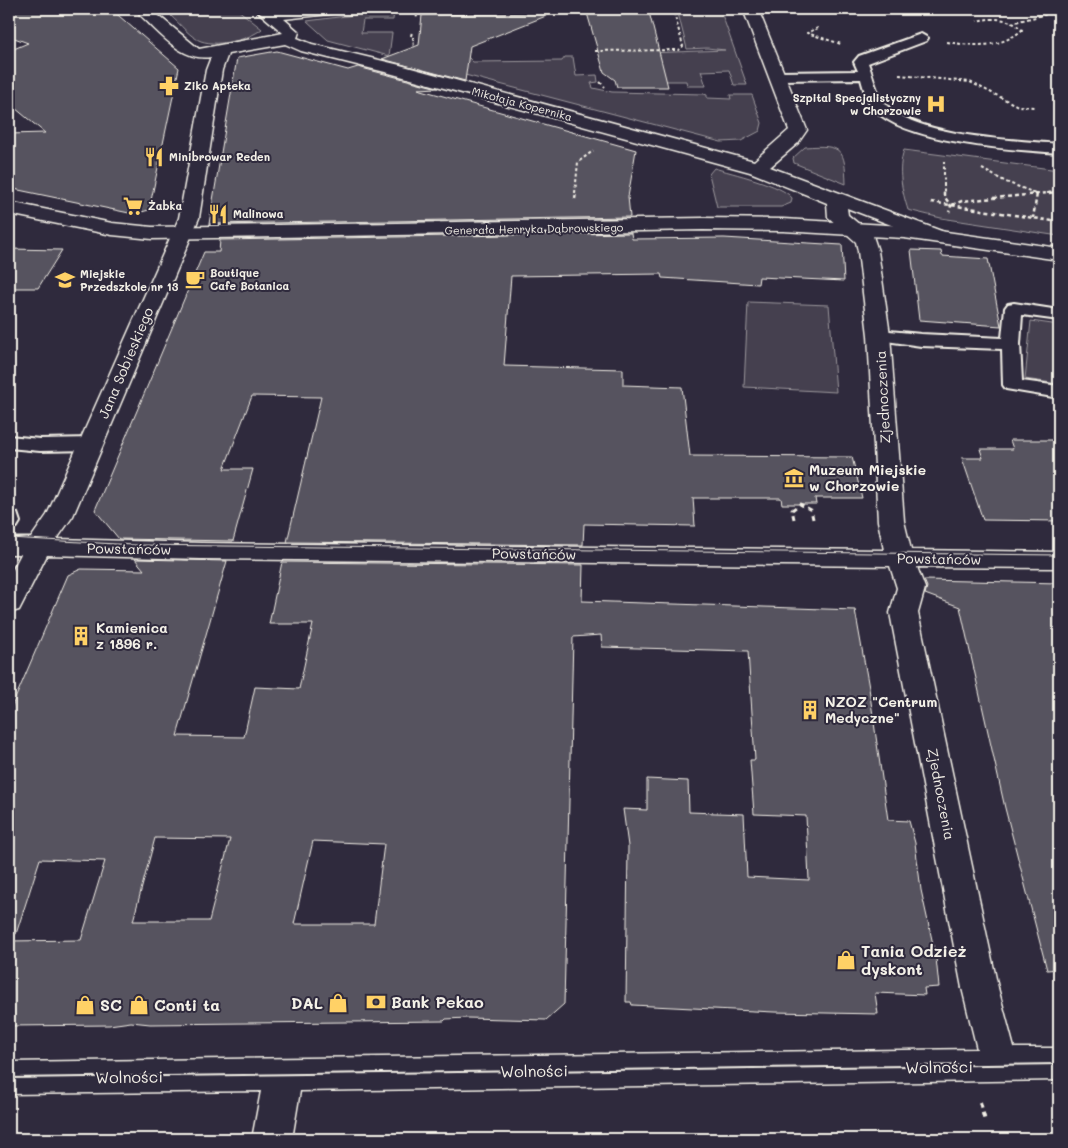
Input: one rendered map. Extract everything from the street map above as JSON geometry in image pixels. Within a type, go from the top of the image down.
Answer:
[{"type":"street","points":[[266,12],[329,9]]},
{"type":"street","points":[[751,9],[797,123],[797,133],[757,168]]},
{"type":"street","points":[[144,10],[192,52],[207,54],[287,39],[291,32],[266,12]]},
{"type":"street","name":"Mikołaja Kopernika","points":[[287,39],[307,48],[394,69],[757,168],[837,200],[854,203],[874,213],[937,236]]},
{"type":"street","name":"Jana Sobieskiego","points":[[9,604],[38,547],[60,516],[189,218],[214,70],[221,52]]},
{"type":"street","name":"Zjednoczenia","points":[[837,200],[838,218],[855,229],[866,240],[879,335],[890,515],[895,542],[911,588],[904,612],[980,988],[1000,1066]]},
{"type":"street","name":"Generała Henryka Dąbrowskiego","points":[[9,208],[126,231],[181,234],[711,224],[855,229],[937,236],[1059,254]]},
{"type":"street","name":"Powstańców","points":[[9,546],[1059,560]]},
{"type":"street","name":"Wolności","points":[[9,1078],[1059,1064]]},
{"type":"street","points":[[272,1139],[284,1074]]},
{"type":"lane","points":[[922,38],[872,55],[861,62],[881,108],[908,124],[931,132],[1059,149]]},
{"type":"lane","points":[[779,76],[865,73]]},
{"type":"lane","points":[[1059,315],[1014,308],[1011,344],[1013,385],[1059,392]]},
{"type":"lane","points":[[879,335],[921,340],[1011,344]]},
{"type":"lane","points":[[9,442],[40,445],[92,444]]},
{"type":"path","points":[[400,12],[479,9]]},
{"type":"path","points":[[595,51],[679,50],[683,46],[673,9]]},
{"type":"path","points":[[416,10],[417,19]]},
{"type":"path","points":[[1011,23],[1059,11]]},
{"type":"path","points":[[922,38],[975,46],[993,46],[1018,34],[1022,30],[1019,25],[997,18],[984,18],[977,22]]},
{"type":"path","points":[[818,28],[807,32],[872,55]]},
{"type":"path","points":[[410,36],[412,32]]},
{"type":"path","points":[[865,73],[970,82],[1018,106],[1034,107]]},
{"type":"path","points":[[600,82],[605,87]]},
{"type":"path","points":[[576,205],[578,162],[594,150]]},
{"type":"path","points":[[944,158],[944,196],[951,206]]},
{"type":"path","points":[[981,168],[1006,182],[1037,194]]},
{"type":"path","points":[[948,214],[951,206],[962,201],[1059,192]]},
{"type":"path","points":[[1033,218],[1037,194]]},
{"type":"path","points":[[934,203],[1059,222]]},
{"type":"path","points":[[794,519],[792,510],[800,504],[811,510],[813,519]]},
{"type":"shaded area","points":[[181,9],[237,9],[262,29],[241,39],[225,43],[208,43],[189,34],[171,16]]},
{"type":"shaded area","points":[[677,9],[720,9],[747,85],[734,85],[729,70],[701,71],[706,86],[687,86],[686,81],[658,81],[649,53],[725,50],[707,48],[687,49]]},
{"type":"shaded area","points":[[394,10],[393,20],[363,20],[361,33],[392,33],[389,56],[328,40],[307,21]]},
{"type":"shaded area","points":[[466,55],[473,62],[562,61],[565,57],[573,57],[576,76],[597,75],[598,82],[591,83],[593,88],[612,92],[704,94],[707,95],[707,98],[731,99],[730,95],[752,95],[762,123],[760,131],[741,141],[721,142],[423,64]]},
{"type":"shaded area","points":[[805,147],[834,148],[839,152],[845,163],[846,184],[794,163],[793,158]]},
{"type":"shaded area","points":[[904,150],[1059,170],[1059,236],[941,218],[908,210],[902,188],[901,173]]},
{"type":"shaded area","points":[[714,168],[756,180],[787,193],[792,198],[791,203],[781,207],[717,207],[709,174]]},
{"type":"shaded area","points":[[748,302],[829,305],[836,392],[744,387]]},
{"type":"shaded area","points":[[1031,321],[1059,325],[1059,384],[1025,379]]},
{"type":"building","points":[[9,9],[111,9],[179,68],[149,210],[134,214],[9,188],[9,134],[45,133],[9,103],[9,51],[28,43],[9,36]]},
{"type":"building","points":[[649,12],[668,87],[617,87],[615,80],[604,72],[587,13]]},
{"type":"building","points":[[545,13],[546,16],[470,46],[465,81],[382,59],[419,45],[422,15]]},
{"type":"building","points":[[277,51],[348,70],[358,67],[438,88],[418,89],[636,150],[628,197],[630,217],[209,224],[237,58]]},
{"type":"building","points":[[631,233],[632,239],[724,238],[842,245],[844,281],[759,277],[758,284],[662,278],[661,274],[511,276],[504,366],[623,369],[623,385],[682,387],[690,456],[852,457],[862,498],[815,498],[816,504],[782,504],[781,498],[693,498],[695,526],[584,524],[583,545],[287,542],[321,397],[252,396],[224,469],[253,469],[233,541],[119,539],[95,510],[204,252],[219,252],[220,240]]},
{"type":"building","points":[[9,249],[62,250],[38,288],[9,288]]},
{"type":"building","points":[[911,250],[941,251],[942,256],[988,259],[1001,326],[919,320]]},
{"type":"building","points":[[1010,440],[1059,440],[1059,521],[983,520],[962,458],[983,458],[980,449],[1013,449]]},
{"type":"building","points":[[135,559],[227,561],[177,736],[244,737],[255,687],[299,689],[313,624],[269,624],[282,562],[583,565],[582,601],[855,610],[869,688],[888,820],[909,821],[915,843],[921,890],[936,958],[939,987],[924,988],[925,995],[875,993],[878,1014],[774,1012],[632,1005],[631,1002],[626,1002],[628,846],[623,809],[647,810],[647,779],[688,781],[689,812],[744,814],[747,877],[809,880],[806,816],[754,814],[750,760],[755,760],[748,651],[602,647],[601,635],[573,637],[564,1004],[546,1020],[467,1018],[446,1019],[444,1021],[150,1024],[131,1022],[109,1025],[9,1026],[9,941],[81,940],[105,861],[40,859],[16,934],[9,933],[9,713],[68,575],[81,569],[144,570]],"holes":[[[155,838],[230,839],[209,921],[133,921]],[[313,841],[384,844],[374,924],[294,924]]]},
{"type":"building","points":[[924,580],[1059,583],[1059,969],[1047,970],[1005,808],[960,607],[925,594],[927,587]]},
{"type":"tram line","points":[[9,538],[134,545],[1059,555]]},
{"type":"tram line","points":[[9,1078],[1059,1064]]},
{"type":"place","name":"Ziko Apteka","points":[[169,86]]},
{"type":"place","name":"Szpital Specjalistyczny w Chorzowie","points":[[936,104]]},
{"type":"place","name":"Minibrowar Reden","points":[[154,157]]},
{"type":"place","name":"Żabka","points":[[133,206]]},
{"type":"place","name":"Malinowa","points":[[218,214]]},
{"type":"place","name":"Boutique Cafe Botanica","points":[[195,279]]},
{"type":"place","name":"Miejskie Przedszkole nr 13","points":[[65,280]]},
{"type":"place","name":"Muzeum Miejskie w Chorzowie","points":[[794,478]]},
{"type":"place","name":"Kamienica z 1896 r.","points":[[81,636]]},
{"type":"place","name":"NZOZ \"Centrum Medyczne\"","points":[[810,710]]},
{"type":"place","name":"Tania Odzież dyskont","points":[[846,960]]},
{"type":"place","name":"Bank Pekao","points":[[376,1002]]},
{"type":"place","name":"DAL","points":[[338,1003]]},
{"type":"place","name":"SC","points":[[85,1005]]},
{"type":"place","name":"Conti ta","points":[[139,1005]]}]
